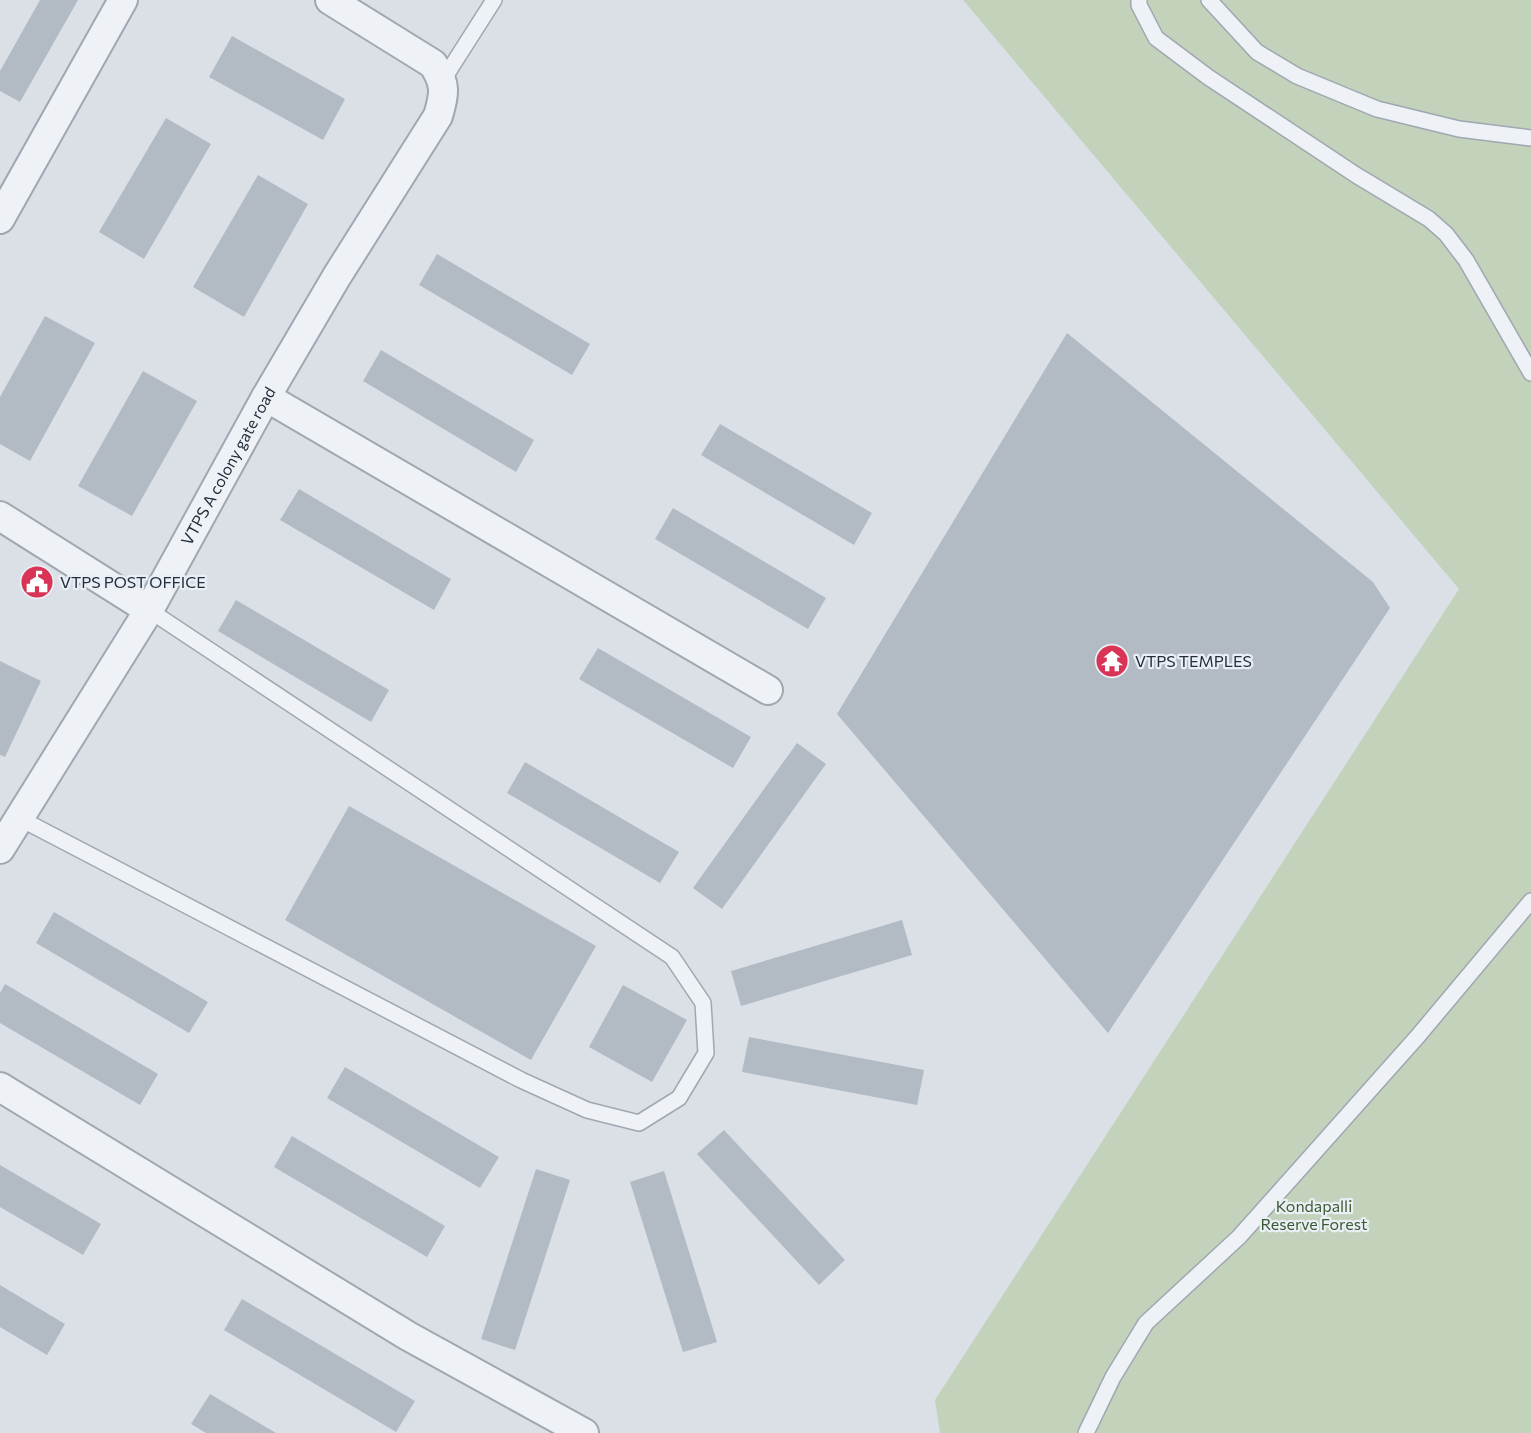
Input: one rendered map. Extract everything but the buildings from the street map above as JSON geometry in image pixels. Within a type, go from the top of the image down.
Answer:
[{"type":"street","points":[[0,219],[123,0]]},
{"type":"street","points":[[330,0],[433,64],[443,80]]},
{"type":"street","name":"VTPS A colony gate road","points":[[0,849],[149,610],[266,397],[337,276],[438,116],[443,100],[443,80]]},
{"type":"street","points":[[266,397],[768,690]]},
{"type":"street","points":[[0,516],[149,610]]},
{"type":"street","points":[[0,1087],[408,1336],[584,1433]]},
{"type":"lane","points":[[443,80],[494,0]]},
{"type":"lane","points":[[1139,0],[1139,5],[1156,38],[1208,77],[1356,175],[1429,219],[1446,234],[1466,260],[1531,373]]},
{"type":"lane","points":[[1209,0],[1257,52],[1297,76],[1377,109],[1459,129],[1531,138]]},
{"type":"lane","points":[[19,818],[521,1080],[587,1110],[639,1123],[679,1098],[706,1053],[703,1003],[672,957],[149,610]]},
{"type":"lane","points":[[1086,1433],[1113,1377],[1146,1323],[1239,1237],[1418,1036],[1531,900]]},
{"type":"green space","name":"Kondapalli Reserve Forest","points":[[963,0],[1531,0],[1531,1433],[940,1433],[935,1400],[1459,589]]},
{"type":"place","name":"VTPS POST OFFICE","points":[[37,582]]},
{"type":"place","name":"VTPS TEMPLES","points":[[1112,661]]}]
